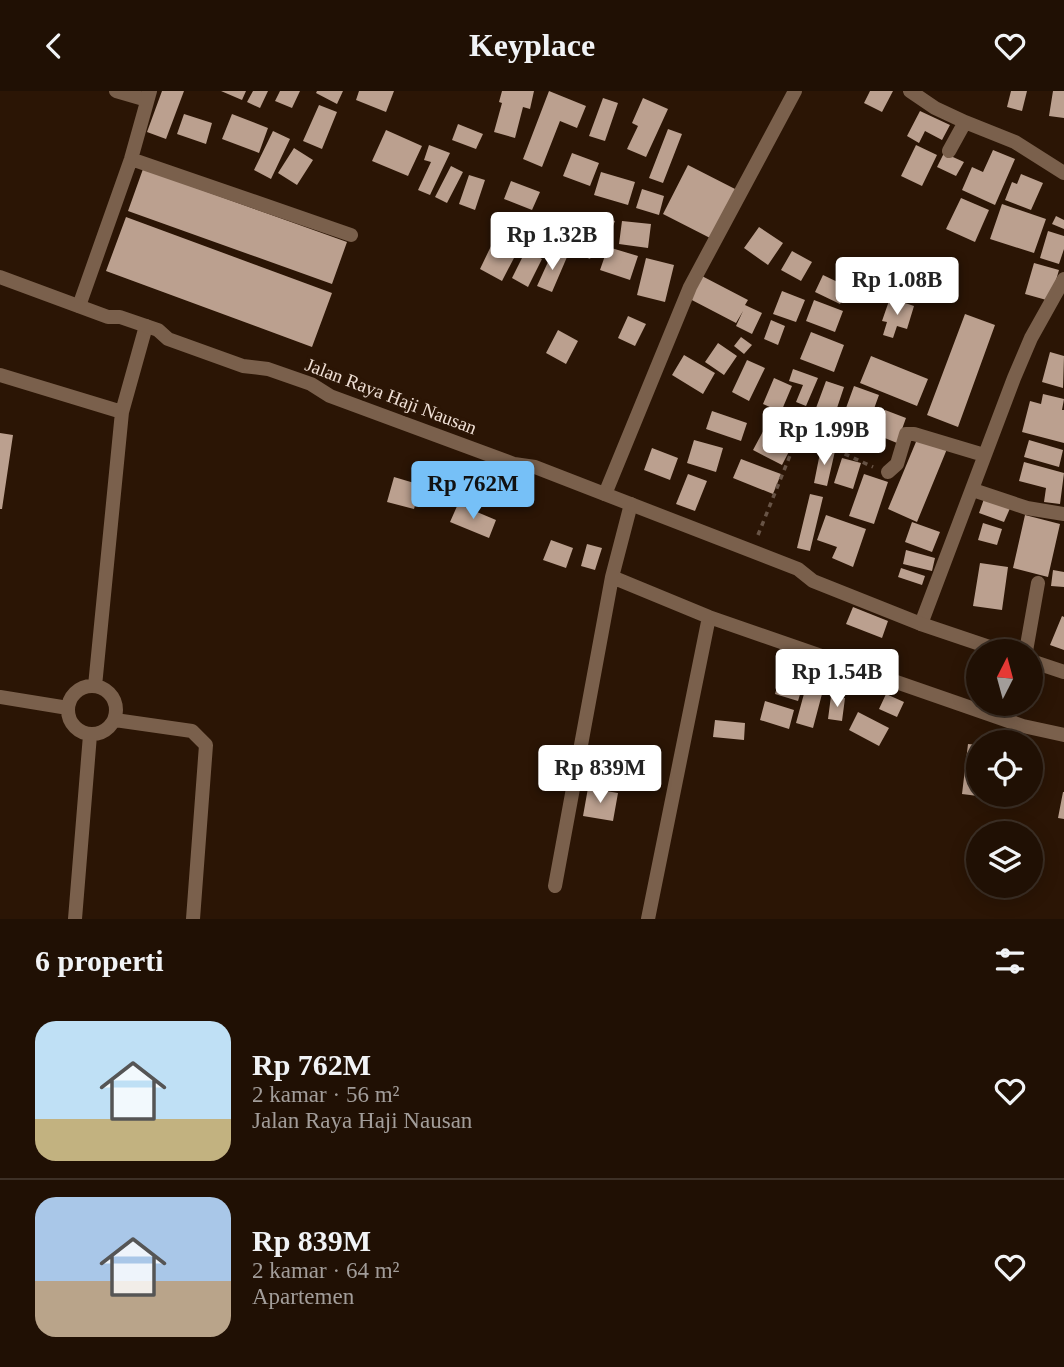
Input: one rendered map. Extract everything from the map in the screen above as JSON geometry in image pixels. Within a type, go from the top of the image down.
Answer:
[{"type":"street","points":[[79,306],[131,159],[149,96],[116,91]]},
{"type":"street","points":[[914,94],[935,108],[1015,142],[1064,173]]},
{"type":"street","points":[[606,495],[690,287],[793,95]]},
{"type":"street","points":[[949,151],[965,122]]},
{"type":"street","points":[[131,159],[351,235]]},
{"type":"street","name":"Jalan Raya Haji Nausan","points":[[0,277],[108,317],[120,317],[158,330],[168,339],[243,366],[268,369],[311,384],[330,396],[514,464],[535,467],[798,569],[813,581],[966,639]]},
{"type":"street","points":[[921,624],[1031,338],[1064,279]]},
{"type":"street","points":[[95,686],[122,412],[146,326]]},
{"type":"street","points":[[0,375],[122,412]]},
{"type":"street","points":[[888,472],[897,464],[906,434],[984,455]]},
{"type":"street","points":[[973,490],[1027,507],[1064,514]]},
{"type":"street","points":[[555,886],[612,577],[631,503]]},
{"type":"street","points":[[612,577],[709,617],[1023,726],[1064,735]]},
{"type":"street","points":[[1028,639],[1038,583]]},
{"type":"street","points":[[648,919],[709,617]]},
{"type":"street","points":[[1043,665],[1064,672]]},
{"type":"street","points":[[87,686],[95,686],[102,687],[114,697],[117,712],[115,720],[105,731],[90,735],[71,723],[68,708],[74,694],[87,686]]},
{"type":"street","points":[[0,697],[68,708]]},
{"type":"street","points":[[115,720],[192,731],[206,745],[193,919]]},
{"type":"street","points":[[75,919],[90,735]]},
{"type":"path","points":[[758,534],[791,453],[805,440],[817,441],[888,472]]},
{"type":"building","points":[[162,91],[184,91],[166,139],[147,132]]},
{"type":"building","points":[[221,91],[246,91],[242,100]]},
{"type":"building","points":[[253,91],[268,91],[260,108],[247,102]]},
{"type":"building","points":[[280,91],[300,91],[292,108],[275,101]]},
{"type":"building","points":[[343,91],[337,104],[316,93]]},
{"type":"building","points":[[359,91],[394,91],[386,112],[356,100]]},
{"type":"building","points":[[502,91],[534,91],[530,109],[523,107],[515,138],[494,132],[502,103],[499,102]]},
{"type":"building","points":[[549,91],[586,106],[577,128],[560,121],[542,167],[523,159]]},
{"type":"building","points":[[870,91],[893,91],[882,112],[864,103]]},
{"type":"building","points":[[1011,91],[1027,91],[1022,111],[1007,107]]},
{"type":"building","points":[[1053,91],[1064,91],[1064,118],[1049,116]]},
{"type":"building","points":[[603,98],[618,103],[605,141],[589,136]]},
{"type":"building","points":[[643,98],[668,109],[646,157],[627,149],[638,126],[632,123]]},
{"type":"building","points":[[319,105],[337,112],[322,149],[303,141]]},
{"type":"building","points":[[920,111],[950,125],[942,140],[925,131],[919,143],[907,136]]},
{"type":"building","points":[[184,114],[212,123],[206,144],[177,134]]},
{"type":"building","points":[[232,114],[268,128],[259,153],[222,139]]},
{"type":"building","points":[[458,124],[483,134],[476,149],[452,140]]},
{"type":"building","points":[[668,129],[682,134],[663,183],[649,178]]},
{"type":"building","points":[[386,130],[422,146],[408,176],[372,161]]},
{"type":"building","points":[[273,131],[290,139],[271,179],[254,170]]},
{"type":"building","points":[[429,145],[450,153],[430,195],[418,190],[431,162],[424,160]]},
{"type":"building","points":[[916,145],[937,155],[922,186],[901,176]]},
{"type":"building","points":[[294,148],[313,160],[297,185],[278,173]]},
{"type":"building","points":[[993,150],[1015,159],[995,205],[962,190],[972,167],[983,172]]},
{"type":"building","points":[[572,153],[599,163],[590,186],[563,176]]},
{"type":"building","points":[[944,153],[964,162],[956,176],[937,167]]},
{"type":"building","points":[[688,165],[737,190],[712,239],[663,214]]},
{"type":"building","points":[[451,166],[463,172],[447,203],[435,197]]},
{"type":"building","points":[[143,169],[347,242],[332,284],[128,211]]},
{"type":"building","points":[[601,172],[635,182],[628,205],[594,195]]},
{"type":"building","points":[[1021,174],[1043,183],[1031,210],[1005,200],[1012,182],[1017,184]]},
{"type":"building","points":[[469,175],[485,180],[475,210],[459,204]]},
{"type":"building","points":[[511,181],[540,192],[532,210],[504,199]]},
{"type":"building","points":[[642,189],[664,196],[659,215],[636,208]]},
{"type":"building","points":[[961,198],[989,210],[975,242],[946,229]]},
{"type":"building","points":[[1002,204],[1046,219],[1034,253],[990,239]]},
{"type":"building","points":[[595,214],[615,221],[607,241],[588,234]]},
{"type":"building","points":[[1056,216],[1064,220],[1064,229],[1052,224]]},
{"type":"building","points":[[126,217],[332,293],[312,347],[106,271]]},
{"type":"building","points":[[514,219],[527,224],[515,250],[503,245]]},
{"type":"building","points":[[622,221],[651,224],[648,248],[619,244]]},
{"type":"building","points":[[534,225],[553,233],[546,251],[527,244]]},
{"type":"building","points":[[759,227],[783,243],[768,265],[744,248]]},
{"type":"building","points":[[560,229],[573,235],[565,252],[552,246]]},
{"type":"building","points":[[1048,231],[1064,236],[1064,249],[1059,264],[1040,258]]},
{"type":"building","points":[[579,235],[597,243],[590,259],[572,252]]},
{"type":"building","points":[[492,244],[515,256],[502,281],[480,269]]},
{"type":"building","points":[[608,247],[638,256],[630,280],[600,270]]},
{"type":"building","points":[[526,250],[542,259],[528,287],[512,278]]},
{"type":"building","points":[[553,251],[567,257],[552,292],[537,286]]},
{"type":"building","points":[[792,251],[812,262],[801,281],[781,270]]},
{"type":"building","points":[[646,258],[674,265],[665,302],[637,295]]},
{"type":"building","points":[[1034,263],[1059,270],[1050,301],[1025,294]]},
{"type":"building","points":[[700,275],[748,300],[745,305],[762,313],[752,334],[736,326],[743,311],[736,323],[688,298]]},
{"type":"building","points":[[823,275],[848,287],[840,304],[815,292]]},
{"type":"building","points":[[782,291],[805,300],[796,322],[773,314]]},
{"type":"building","points":[[890,298],[914,306],[907,329],[897,326],[893,338],[883,335],[887,322],[882,321]]},
{"type":"building","points":[[814,300],[843,311],[835,332],[806,321]]},
{"type":"building","points":[[965,314],[995,325],[958,427],[927,415]]},
{"type":"building","points":[[628,316],[646,324],[635,346],[618,338]]},
{"type":"building","points":[[771,320],[785,326],[778,345],[764,339]]},
{"type":"building","points":[[558,330],[578,341],[566,364],[546,353]]},
{"type":"building","points":[[811,332],[844,345],[834,372],[800,359]]},
{"type":"building","points":[[741,337],[752,345],[744,354],[734,346]]},
{"type":"building","points":[[718,343],[737,356],[724,375],[705,362]]},
{"type":"building","points":[[1050,352],[1064,356],[1063,388],[1042,382]]},
{"type":"building","points":[[684,355],[715,373],[703,394],[672,375]]},
{"type":"building","points":[[871,356],[928,379],[917,406],[860,383]]},
{"type":"building","points":[[747,360],[765,368],[749,401],[732,392]]},
{"type":"building","points":[[793,369],[818,378],[806,406],[796,402],[803,385],[789,381]]},
{"type":"building","points":[[774,378],[792,386],[781,412],[763,404]]},
{"type":"building","points":[[826,381],[844,387],[835,414],[816,408]]},
{"type":"building","points":[[854,386],[879,395],[867,428],[842,419]]},
{"type":"building","points":[[1043,394],[1064,399],[1064,443],[1022,432],[1030,401],[1041,404]]},
{"type":"building","points":[[885,410],[906,418],[897,443],[875,434]]},
{"type":"building","points":[[712,411],[747,423],[741,441],[706,429]]},
{"type":"building","points":[[767,424],[796,438],[782,465],[753,450]]},
{"type":"building","points":[[0,433],[13,435],[2,509],[0,509]]},
{"type":"building","points":[[918,437],[947,449],[917,522],[888,509]]},
{"type":"building","points":[[694,440],[723,448],[716,472],[687,463]]},
{"type":"building","points":[[1029,440],[1063,450],[1059,467],[1024,457]]},
{"type":"building","points":[[652,448],[678,458],[670,480],[644,470]]},
{"type":"building","points":[[821,448],[835,451],[827,486],[814,483]]},
{"type":"building","points":[[842,458],[861,463],[853,489],[834,483]]},
{"type":"building","points":[[741,459],[781,474],[773,494],[733,478]]},
{"type":"building","points":[[1024,462],[1064,473],[1060,504],[1044,502],[1046,488],[1019,481]]},
{"type":"building","points":[[688,474],[707,481],[695,511],[676,504]]},
{"type":"building","points":[[864,474],[888,482],[874,524],[849,516]]},
{"type":"building","points":[[394,477],[421,485],[414,509],[387,502]]},
{"type":"building","points":[[810,494],[823,497],[810,551],[797,548]]},
{"type":"building","points":[[985,496],[1011,506],[1004,522],[979,513]]},
{"type":"building","points":[[458,504],[496,520],[489,538],[450,522]]},
{"type":"building","points":[[826,515],[866,529],[853,567],[832,558],[837,547],[817,540]]},
{"type":"building","points":[[1025,515],[1060,524],[1048,577],[1013,568]]},
{"type":"building","points":[[912,522],[940,532],[932,552],[905,542]]},
{"type":"building","points":[[983,523],[1002,529],[997,545],[978,540]]},
{"type":"building","points":[[551,540],[573,548],[566,568],[543,560]]},
{"type":"building","points":[[587,544],[602,548],[595,570],[581,566]]},
{"type":"building","points":[[906,550],[935,558],[932,571],[903,564]]},
{"type":"building","points":[[980,563],[1008,567],[1002,610],[973,606]]},
{"type":"building","points":[[901,568],[925,576],[922,585],[898,577]]},
{"type":"building","points":[[1053,570],[1064,572],[1064,587],[1051,586]]},
{"type":"building","points":[[853,607],[888,621],[882,638],[846,624]]},
{"type":"building","points":[[1062,616],[1064,617],[1064,650],[1050,645]]},
{"type":"building","points":[[783,665],[807,672],[798,701],[775,694]]},
{"type":"building","points":[[805,690],[822,694],[813,728],[796,723]]},
{"type":"building","points":[[886,694],[904,702],[897,717],[879,709]]},
{"type":"building","points":[[831,696],[845,698],[842,721],[828,719]]},
{"type":"building","points":[[765,701],[794,710],[789,729],[760,720]]},
{"type":"building","points":[[858,712],[889,728],[879,746],[849,730]]},
{"type":"building","points":[[715,720],[745,723],[744,740],[713,737]]},
{"type":"building","points":[[966,761],[966,794],[962,794]]},
{"type":"building","points":[[588,788],[618,793],[613,821],[583,816]]},
{"type":"building","points":[[1064,792],[1064,819],[1058,818]]}]
